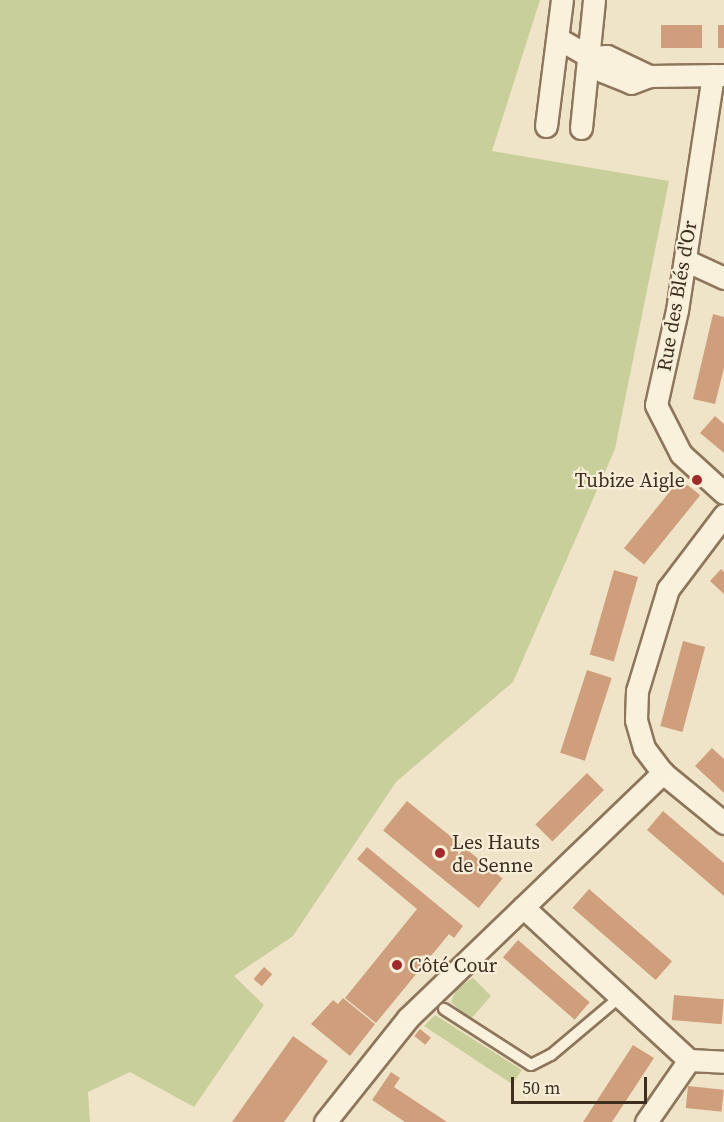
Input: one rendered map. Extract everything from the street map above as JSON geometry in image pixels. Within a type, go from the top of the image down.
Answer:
[{"type":"street","points":[[546,126],[559,39],[562,0]]},
{"type":"street","points":[[581,128],[594,0]]},
{"type":"street","points":[[559,39],[590,57],[607,56],[649,76],[718,75]]},
{"type":"street","name":"Rue des Blés d'Or","points":[[718,75],[685,261],[656,405],[681,454],[724,493]]},
{"type":"street","points":[[685,261],[724,278]]},
{"type":"street","points":[[724,515],[668,589],[637,691],[636,720],[644,748],[663,773],[724,823]]},
{"type":"street","points":[[325,1122],[408,1018],[663,773]]},
{"type":"street","points":[[523,907],[689,1060],[724,1062]]},
{"type":"street","points":[[646,1122],[689,1060]]},
{"type":"lane","points":[[444,1009],[531,1065],[551,1055],[621,996]]},
{"type":"green space","points":[[0,0],[540,0],[492,151],[669,181],[615,449],[513,682],[396,782],[293,936],[234,976],[264,1005],[194,1107],[130,1072],[88,1092],[90,1122],[0,1122]]},
{"type":"green space","points":[[473,978],[491,996],[470,1020],[451,1002],[457,988]]},
{"type":"green space","points":[[435,1015],[522,1070],[512,1084],[424,1026]]},
{"type":"building","points":[[661,25],[702,25],[702,48],[661,48]]},
{"type":"building","points":[[718,25],[724,25],[724,48],[718,48]]},
{"type":"building","points":[[713,314],[724,317],[724,368],[715,404],[693,399]]},
{"type":"building","points":[[715,416],[724,424],[724,453],[700,433]]},
{"type":"building","points":[[680,479],[700,495],[644,565],[624,548]]},
{"type":"building","points":[[721,569],[724,572],[724,594],[710,581]]},
{"type":"building","points":[[614,570],[638,577],[614,661],[590,655]]},
{"type":"building","points":[[683,641],[705,647],[682,732],[660,726]]},
{"type":"building","points":[[587,670],[612,678],[585,761],[560,753]]},
{"type":"building","points":[[712,748],[724,759],[724,793],[695,766]]},
{"type":"building","points":[[587,773],[604,790],[552,842],[535,825]]},
{"type":"building","name":"Les Hauts de Senne","points":[[407,801],[503,878],[479,908],[383,831]]},
{"type":"building","points":[[663,811],[724,863],[724,896],[647,830]]},
{"type":"building","name":"Côté Cour","points":[[367,847],[463,926],[454,938],[449,934],[376,1023],[345,998],[417,909],[357,859]]},
{"type":"building","points":[[589,889],[672,961],[656,980],[573,908]]},
{"type":"building","points":[[518,940],[590,1002],[575,1020],[503,957]]},
{"type":"building","points":[[264,967],[272,974],[262,986],[254,979]]},
{"type":"building","points":[[674,995],[724,999],[722,1024],[672,1020]]},
{"type":"building","points":[[343,998],[375,1024],[350,1056],[311,1024],[333,1000],[338,1004]]},
{"type":"building","points":[[420,1029],[431,1038],[425,1045],[414,1036]]},
{"type":"building","points":[[293,1036],[328,1061],[284,1122],[232,1122]]},
{"type":"building","points":[[633,1045],[654,1058],[612,1122],[583,1122]]},
{"type":"building","points":[[391,1072],[400,1078],[394,1087],[447,1122],[405,1122],[372,1100]]},
{"type":"building","points":[[688,1086],[724,1090],[722,1112],[686,1108]]},
{"type":"place","name":"Tubize Aigle","points":[[697,480]]},
{"type":"place","name":"Les Hauts de Senne","points":[[440,853]]},
{"type":"place","name":"Côté Cour","points":[[397,965]]}]
